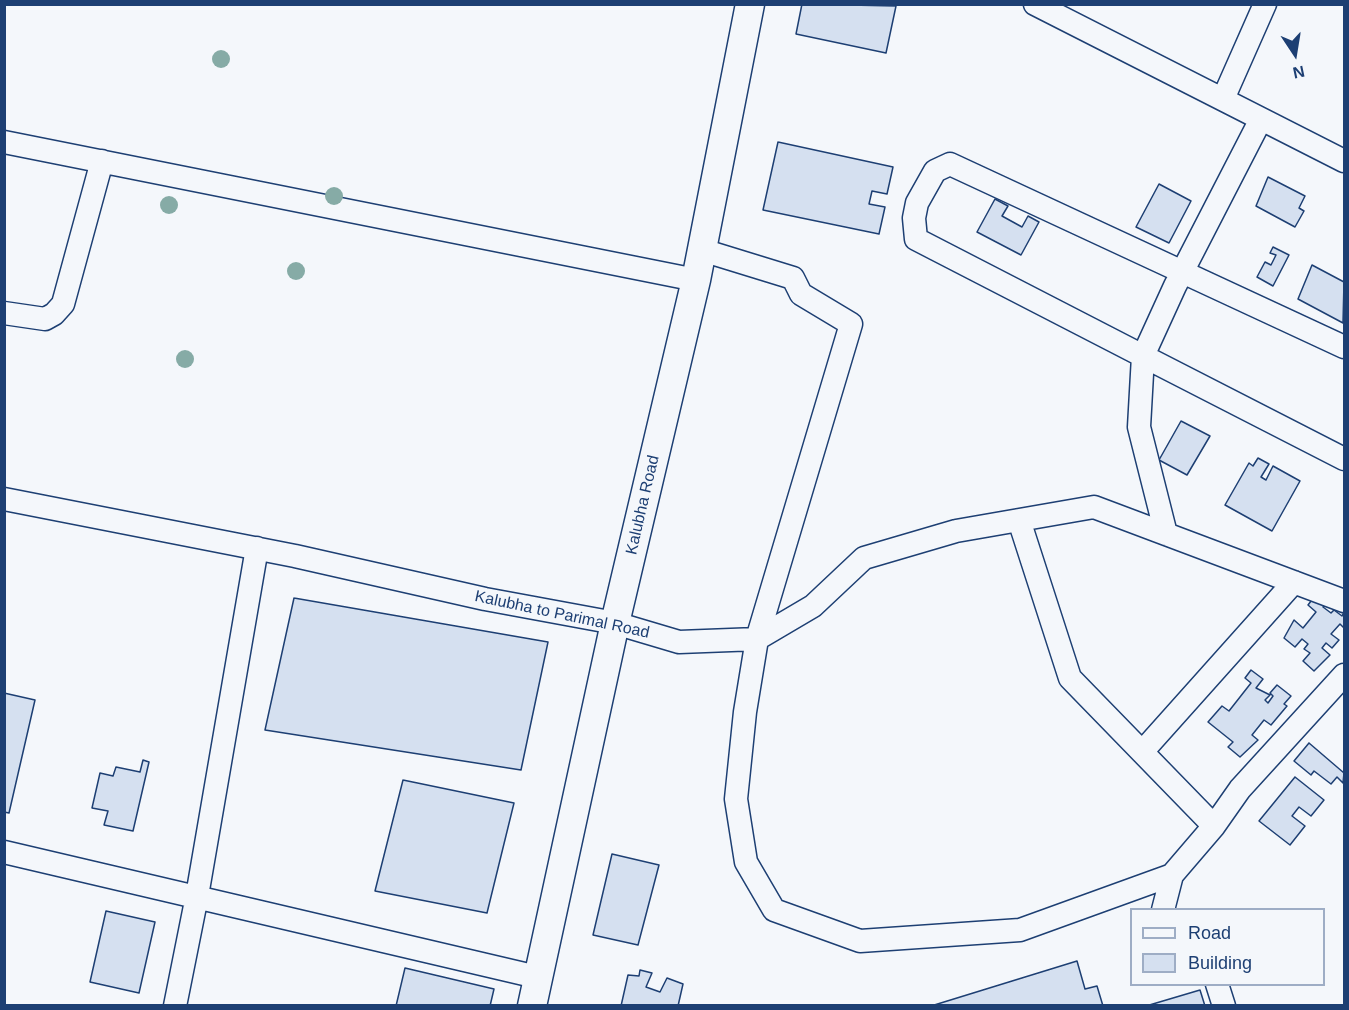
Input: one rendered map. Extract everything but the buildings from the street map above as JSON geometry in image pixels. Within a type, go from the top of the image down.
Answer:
[{"type":"street","name":"Kalubha Road","points":[[532,1005],[615,623],[696,280],[750,4]]},
{"type":"street","points":[[1035,4],[1344,161]]},
{"type":"street","points":[[1222,99],[1265,4]]},
{"type":"street","points":[[1261,119],[1183,271],[1143,356],[1139,427],[1166,534],[1344,601]]},
{"type":"street","points":[[4,142],[696,280]]},
{"type":"street","points":[[4,313],[45,319],[54,314],[63,304],[102,161]]},
{"type":"street","points":[[1344,347],[950,165],[935,171],[917,203],[914,218],[916,238],[1344,459]]},
{"type":"street","points":[[702,250],[793,278],[801,294],[851,324],[757,639],[745,712],[736,799],[746,862],[774,910],[860,941],[1020,930],[1172,875]]},
{"type":"street","name":"Kalubha to Parimal Road","points":[[4,499],[257,548],[485,598],[615,623],[679,642],[757,639],[813,606],[864,558],[956,531],[1094,507],[1166,534]]},
{"type":"street","points":[[1018,520],[1070,678],[1214,826]]},
{"type":"street","points":[[175,1005],[197,896],[257,548]]},
{"type":"street","points":[[1142,752],[1294,582]]},
{"type":"street","points":[[1163,908],[1172,875],[1214,826],[1240,789],[1344,675]]},
{"type":"street","points":[[4,852],[537,977]]},
{"type":"street","points":[[1218,986],[1224,1005]]}]
